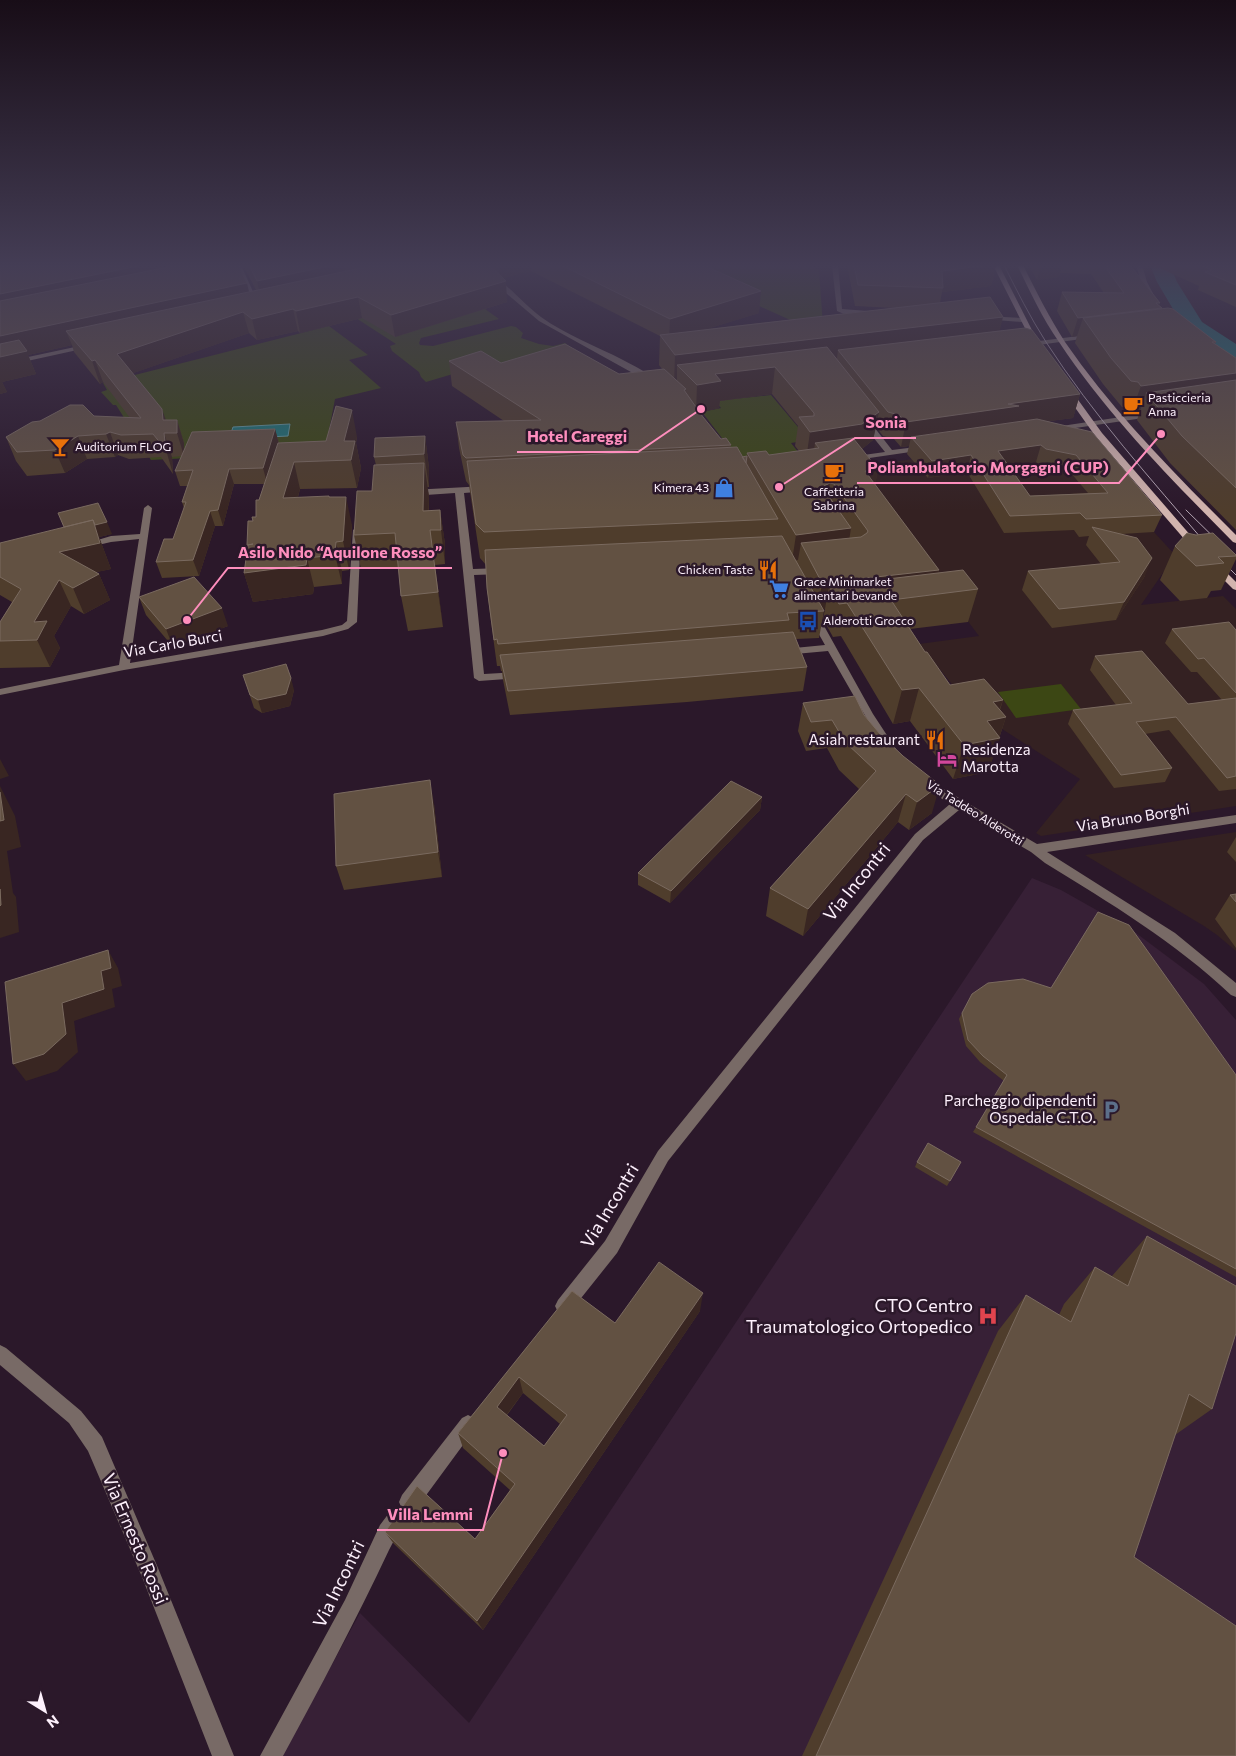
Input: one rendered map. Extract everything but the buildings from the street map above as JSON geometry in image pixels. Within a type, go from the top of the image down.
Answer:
[{"type":"main road","points":[[1038,347],[1041,352]]},
{"type":"main road","points":[[1067,347],[1121,419],[1188,492],[1236,540]]},
{"type":"main road","points":[[1064,385],[1090,424],[1202,553]]},
{"type":"main road","points":[[1209,560],[1236,587]]},
{"type":"street","points":[[0,357],[2,365],[82,347]]},
{"type":"street","points":[[593,347],[623,362],[659,385]]},
{"type":"street","points":[[857,410],[890,453]]},
{"type":"street","points":[[1049,430],[1161,413]]},
{"type":"street","points":[[841,460],[935,446]]},
{"type":"street","points":[[405,493],[499,489]]},
{"type":"street","points":[[459,490],[470,572],[479,678],[528,674]]},
{"type":"street","points":[[124,667],[148,508]]},
{"type":"street","name":"Via Carlo Burci","points":[[0,692],[124,667],[323,634],[350,625],[352,619],[358,516]]},
{"type":"street","points":[[74,548],[111,539],[144,536]]},
{"type":"street","points":[[470,572],[514,570]]},
{"type":"street","points":[[808,603],[817,614],[830,648],[881,735],[897,756]]},
{"type":"street","points":[[770,653],[830,648]]},
{"type":"street","name":"Via Taddeo Alderotti","points":[[917,776],[936,791],[1035,849],[1049,860],[1170,936],[1236,991]]},
{"type":"street","name":"Via Incontri","points":[[555,1317],[611,1248],[663,1156],[765,1026],[919,837],[958,804]]},
{"type":"street","name":"Via Bruno Borghi","points":[[1035,849],[1236,819]]},
{"type":"street","name":"Via Ernesto Rossi","points":[[0,1354],[74,1417],[95,1444],[223,1756]]},
{"type":"street","name":"Via Incontri","points":[[271,1756],[352,1608],[387,1532],[443,1455],[480,1409]]},
{"type":"shaded area","points":[[246,347],[357,347],[368,355],[349,360],[381,388],[335,399],[325,451],[151,460],[116,405],[113,405],[101,392],[107,390],[103,383]]},
{"type":"shaded area","points":[[390,347],[569,347],[569,349],[558,357],[483,365],[426,382],[419,372],[392,351]]},
{"type":"shaded area","points":[[771,395],[809,440],[791,443],[803,458],[744,467],[702,412],[721,408],[715,401]]},
{"type":"shaded area","points":[[290,424],[288,436],[229,439],[233,427]]},
{"type":"shaded area","points":[[1047,439],[1154,532],[1175,555],[1141,605],[1223,596],[1236,609],[1236,806],[1041,836],[1036,833],[1080,779],[974,711],[919,644],[979,636],[853,468]]},
{"type":"shaded area","points":[[1061,684],[1081,709],[1016,718],[998,692]]},
{"type":"shaded area","points":[[1236,832],[1236,951],[1204,926],[1085,855]]},
{"type":"shaded area","name":"CTO Centro Traumatologico Ortopedico","points":[[1032,878],[1061,890],[1132,930],[1204,984],[1236,1020],[1236,1756],[282,1756],[360,1613],[469,1723]]},
{"type":"waterway","points":[[1225,347],[1236,354]]},
{"type":"tram line","points":[[1049,347],[1083,395],[1123,446],[1207,545]]},
{"type":"tram line","points":[[1186,510],[1236,559]]},
{"type":"tram line","points":[[1221,560],[1236,575]]},
{"type":"place","name":"Pasticcieria Anna","points":[[1133,405]]},
{"type":"place","name":"Hotel Careggi","points":[[701,409]]},
{"type":"place","name":"Poliambulatorio Morgagni (CUP)","points":[[1161,434]]},
{"type":"place","name":"Auditorium FLOG","points":[[60,447]]},
{"type":"place","name":"Caffetteria Sabrina","points":[[834,472]]},
{"type":"place","name":"Sonia","points":[[779,487]]},
{"type":"place","name":"Kimera 43","points":[[724,488]]},
{"type":"place","name":"Chicken Taste","points":[[768,570]]},
{"type":"place","name":"Grace Minimarket alimentari bevande","points":[[779,589]]},
{"type":"place","name":"Asilo Nido “Aquilone Rosso”","points":[[187,620]]},
{"type":"place","name":"Alderotti Grocco","points":[[808,621]]},
{"type":"place","name":"Asiah restaurant","points":[[935,740]]},
{"type":"place","name":"Residenza Marotta","points":[[947,759]]},
{"type":"place","name":"Parcheggio dipendenti Ospedale C.T.O.","points":[[1111,1110]]},
{"type":"place","name":"CTO Centro Traumatologico Ortopedico","points":[[988,1316]]},
{"type":"place","name":"Villa Lemmi","points":[[503,1453]]}]
